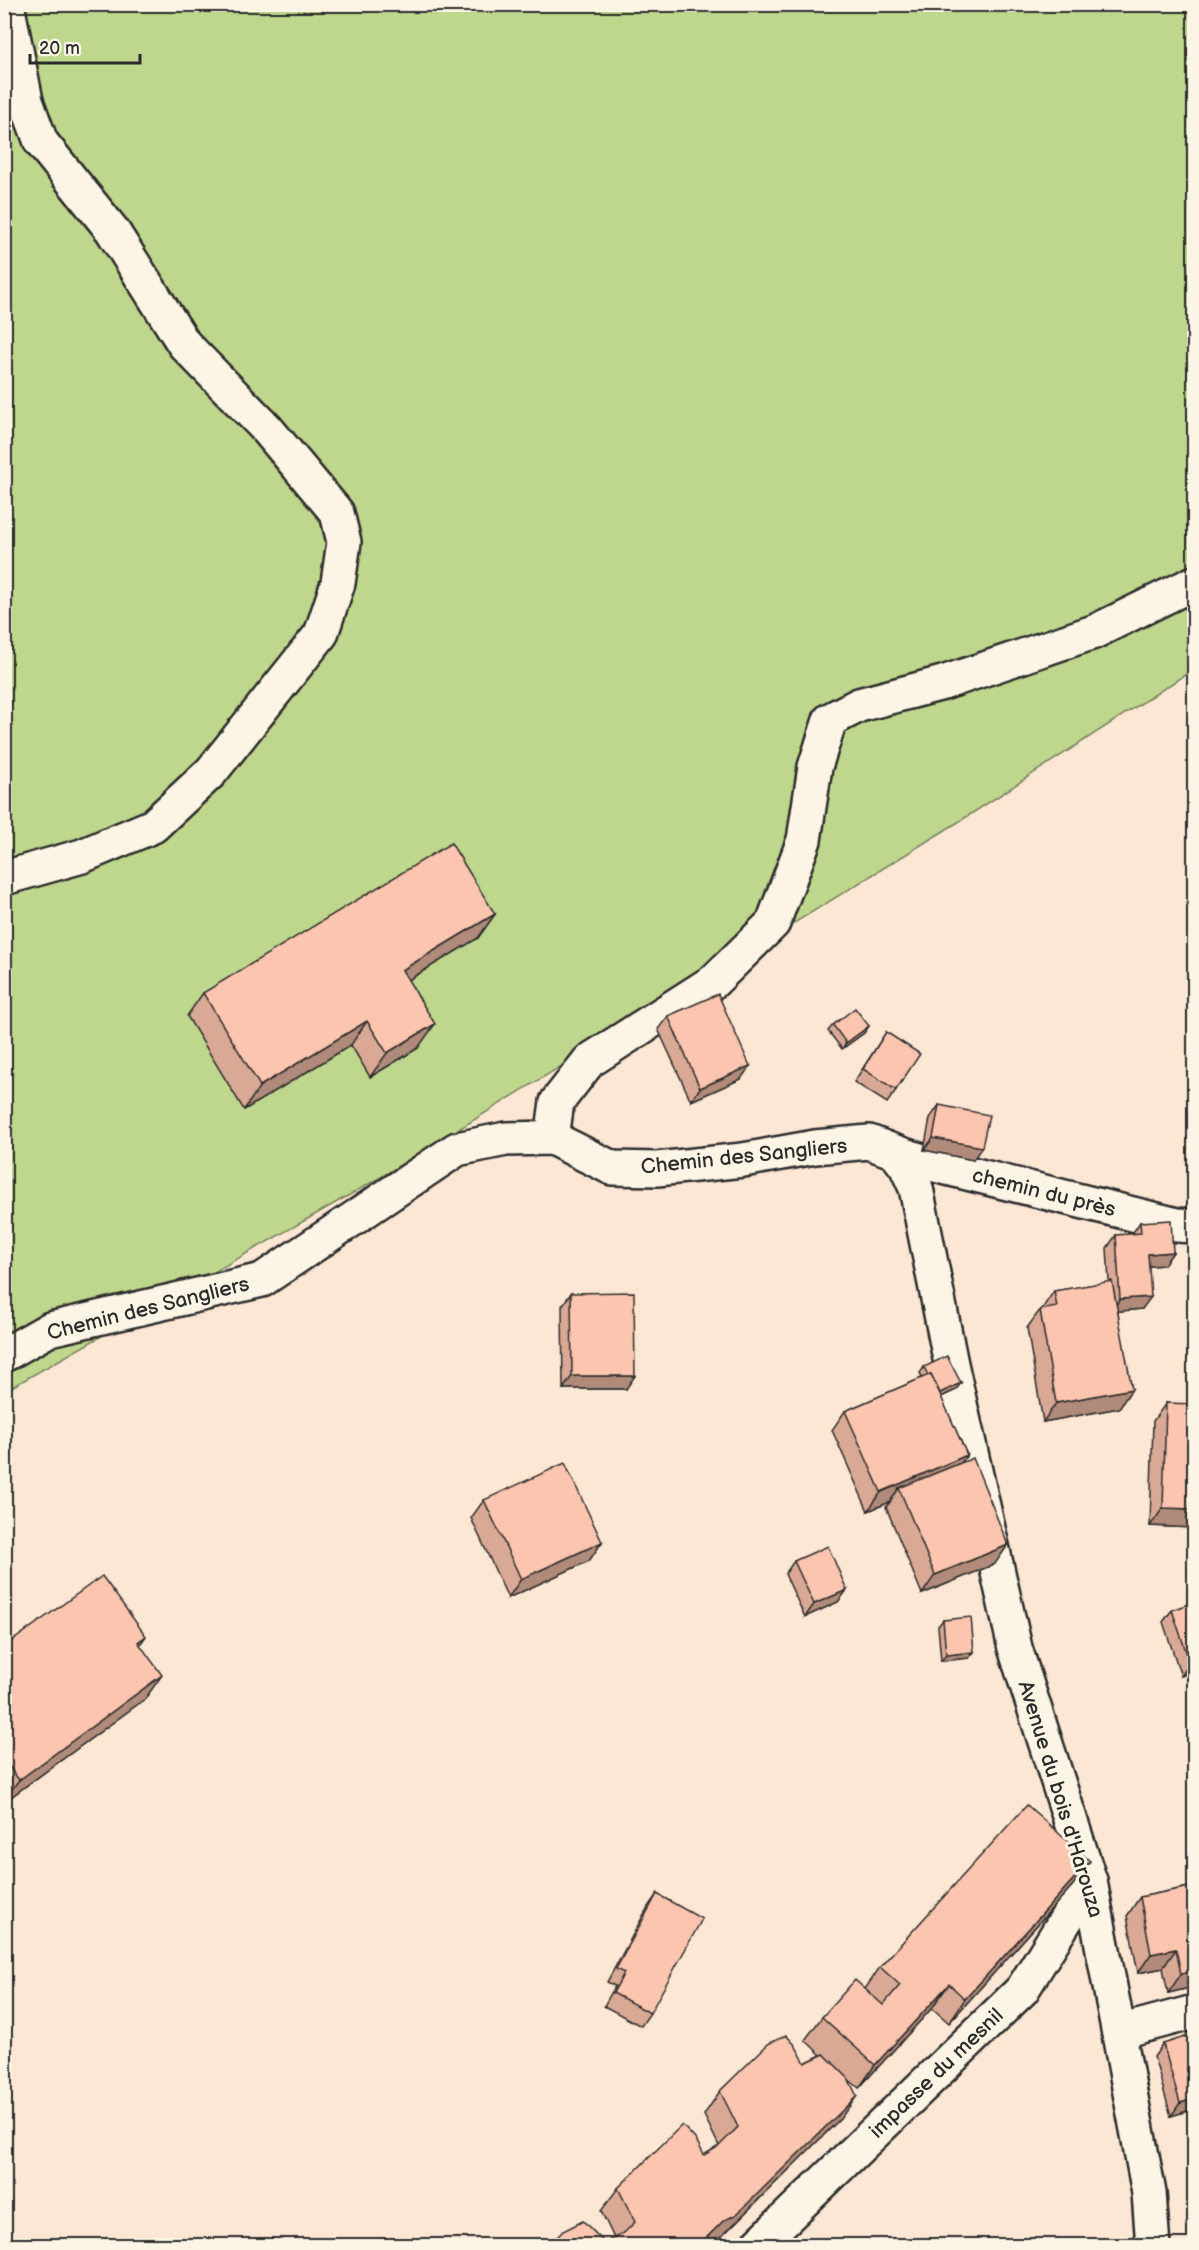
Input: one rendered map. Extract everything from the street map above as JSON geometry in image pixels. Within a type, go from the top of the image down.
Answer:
[{"type":"street","points":[[4,878],[82,856],[153,826],[211,772],[321,634],[338,584],[344,542],[337,513],[267,429],[184,344],[112,230],[41,142],[26,101],[7,4]]},
{"type":"street","points":[[552,1138],[558,1102],[589,1061],[714,981],[773,923],[804,840],[815,767],[830,720],[859,705],[943,683],[1094,632],[1194,583]]},
{"type":"street","name":"Chemin des Sangliers","points":[[4,1355],[50,1329],[262,1280],[458,1149],[506,1139],[552,1138],[612,1168],[657,1169],[743,1160],[815,1147],[869,1142],[895,1152]]},
{"type":"street","name":"chemin du près","points":[[895,1152],[931,1164],[1177,1225],[1194,1226]]},
{"type":"street","name":"Avenue du bois d'Harouza","points":[[895,1152],[906,1166],[916,1188],[951,1364],[1015,1648],[1090,1881],[1149,2193],[1153,2246]]},
{"type":"street","name":"impasse du mesnil","points":[[757,2246],[1022,1990],[1090,1881]]},
{"type":"street","points":[[1119,2032],[1194,2012]]},
{"type":"green space","points":[[5,5],[1194,5],[1194,669],[960,821],[381,1177],[5,1391]]},
{"type":"building","points":[[451,843],[495,914],[402,970],[435,1024],[387,1053],[367,1021],[260,1086],[203,993]]},
{"type":"building","points":[[718,994],[750,1066],[700,1088],[668,1016]]},
{"type":"building","points":[[855,1008],[869,1026],[846,1043],[833,1025]]},
{"type":"building","points":[[886,1032],[920,1054],[896,1090],[863,1069]]},
{"type":"building","points":[[939,1105],[989,1115],[982,1147],[933,1138]]},
{"type":"building","points":[[1171,1220],[1173,1252],[1148,1254],[1151,1297],[1120,1299],[1116,1235],[1141,1233],[1140,1222]]},
{"type":"building","points":[[1112,1281],[1132,1389],[1056,1403],[1040,1310],[1057,1307],[1054,1291]]},
{"type":"building","points":[[634,1292],[635,1376],[572,1376],[571,1293]]},
{"type":"building","points":[[947,1356],[961,1383],[940,1393],[931,1374],[928,1375],[924,1367]]},
{"type":"building","points":[[931,1374],[967,1455],[881,1492],[845,1411]]},
{"type":"building","points":[[1166,1403],[1194,1404],[1194,1509],[1163,1508]]},
{"type":"building","points":[[973,1458],[1008,1545],[935,1575],[899,1488]]},
{"type":"building","points":[[565,1463],[602,1542],[521,1579],[484,1500]]},
{"type":"building","points":[[828,1546],[847,1590],[814,1604],[794,1561]]},
{"type":"building","points":[[102,1576],[146,1636],[138,1642],[162,1675],[19,1780],[4,1760],[4,1647]]},
{"type":"building","points":[[1194,1602],[1194,1662],[1190,1663],[1172,1610]]},
{"type":"building","points":[[971,1617],[974,1652],[946,1655],[943,1620]]},
{"type":"building","points":[[1027,1805],[1090,1861],[965,1999],[949,1984],[875,2065],[822,2017],[855,1980],[883,2005],[900,1985],[880,1967]]},
{"type":"building","points":[[1194,1886],[1194,1971],[1181,1974],[1176,1949],[1151,1954],[1140,1897]]},
{"type":"building","points":[[657,1894],[702,1919],[650,2013],[613,1993],[624,1973],[616,1969]]},
{"type":"building","points":[[1194,2034],[1194,2099],[1180,2103],[1163,2044]]},
{"type":"building","points":[[786,2035],[795,2045],[805,2063],[824,2054],[848,2078],[857,2096],[737,2214],[723,2221],[698,2246],[548,2246],[563,2231],[583,2221],[605,2243],[624,2233],[635,2222],[618,2188],[682,2125],[696,2140],[704,2155],[718,2147],[738,2127],[720,2091],[768,2044]]}]
